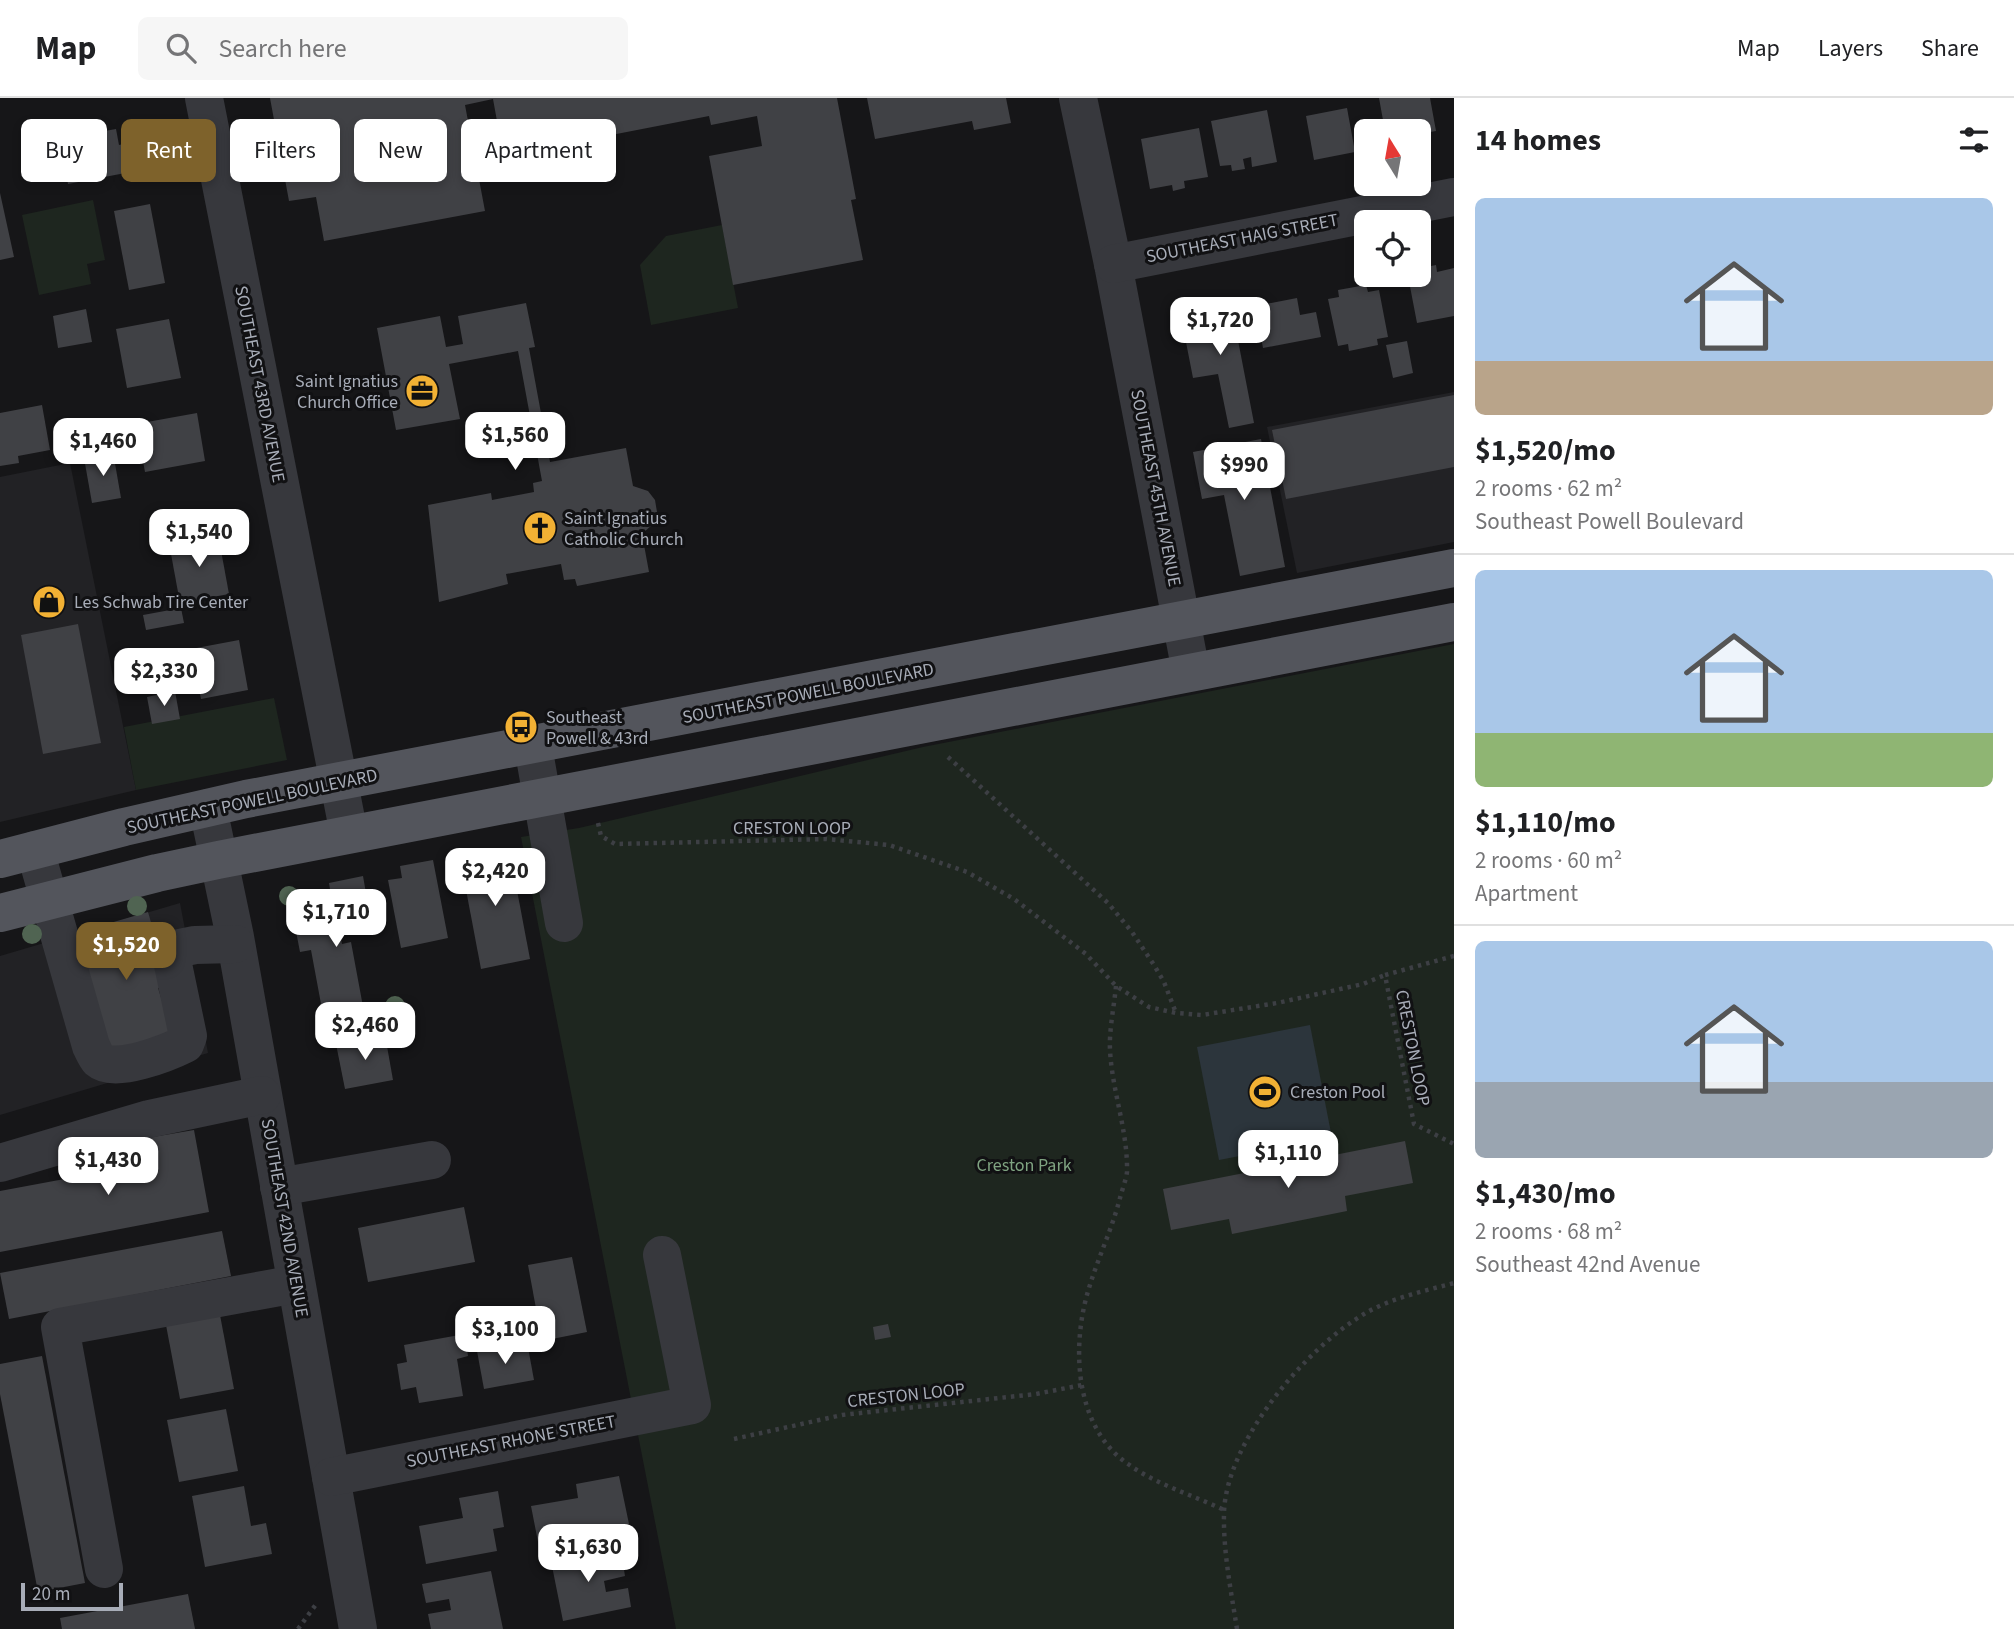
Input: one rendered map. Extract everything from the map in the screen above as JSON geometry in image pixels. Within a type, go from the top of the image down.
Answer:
[{"type":"main road","name":"SOUTHEAST POWELL BOULEVARD","points":[[17,854],[208,808],[1454,568]]},
{"type":"main road","points":[[0,913],[218,860],[1454,622]]},
{"type":"street","name":"SOUTHEAST 43RD AVENUE","points":[[204,98],[349,834]]},
{"type":"street","name":"SOUTHEAST 45TH AVENUE","points":[[1078,98],[1113,264],[1191,672]]},
{"type":"street","name":"SOUTHEAST HAIG STREET","points":[[1113,264],[1454,197]]},
{"type":"street","points":[[533,746],[564,923]]},
{"type":"street","name":"SOUTHEAST 42ND AVENUE","points":[[208,808],[235,944],[358,1629]]},
{"type":"street","points":[[17,854],[49,899],[91,1046],[100,1060],[113,1065],[137,1061],[185,1044],[188,1036],[170,950],[195,945],[235,944]]},
{"type":"street","points":[[0,1163],[149,1119],[262,1095]]},
{"type":"street","points":[[279,1187],[432,1160]]},
{"type":"street","name":"SOUTHEAST RHONE STREET","points":[[331,1477],[692,1405],[662,1255]]},
{"type":"street","points":[[104,1569],[60,1327],[296,1284]]},
{"type":"path","points":[[944,754],[1108,903],[1154,965],[1176,1013]]},
{"type":"path","name":"CRESTON LOOP","points":[[591,788],[601,836],[615,844],[826,839],[889,845],[967,872],[1024,907],[1086,954],[1116,986],[1149,1007],[1176,1013],[1202,1015],[1277,1003],[1363,984],[1385,975],[1454,956]]},
{"type":"path","name":"CRESTON LOOP","points":[[1385,975],[1414,1124],[1454,1144]]},
{"type":"path","points":[[1116,986],[1110,1050],[1127,1174],[1113,1225],[1088,1289],[1080,1326],[1078,1360],[1082,1385],[1090,1416],[1102,1437],[1126,1463],[1156,1481],[1224,1510]]},
{"type":"path","points":[[1237,1629],[1226,1556],[1224,1510],[1233,1471],[1252,1430],[1283,1386],[1318,1349],[1364,1314],[1402,1297],[1454,1283]]},
{"type":"path","name":"CRESTON LOOP","points":[[734,1439],[842,1415],[1037,1394],[1082,1385]]},
{"type":"shaded area","points":[[1454,392],[1454,542],[1297,573],[1267,427]]},
{"type":"shaded area","name":"Les Schwab Tire Center","points":[[70,463],[136,790],[0,822],[0,477]]},
{"type":"shaded area","points":[[180,903],[208,1053],[0,1115],[0,956]]},
{"type":"shaded area","name":"Creston Pool","points":[[1310,1025],[1332,1138],[1219,1160],[1197,1047]]},
{"type":"green space","points":[[93,200],[105,260],[87,264],[91,284],[39,295],[22,215]]},
{"type":"green space","points":[[722,225],[738,308],[651,325],[640,265],[666,236]]},
{"type":"green space","name":"Creston Park","points":[[1454,644],[1454,1629],[676,1629],[521,837],[579,828],[923,747]]},
{"type":"green space","points":[[274,698],[287,760],[136,790],[124,727]]},
{"type":"building","points":[[270,98],[837,98],[856,199],[851,200],[863,260],[733,285],[709,156],[762,146],[757,116],[711,125],[709,116],[616,134],[616,119],[497,119],[493,99],[465,105],[468,119],[461,119],[461,182],[480,182],[485,211],[324,241],[316,197],[289,201],[285,182],[340,182],[340,119],[274,119]]},
{"type":"building","points":[[867,98],[1006,98],[1011,123],[974,130],[972,121],[875,139]]},
{"type":"building","points":[[1379,98],[1430,98],[1436,131],[1432,132],[1432,119],[1383,119]]},
{"type":"building","points":[[1347,108],[1354,152],[1314,160],[1306,116]]},
{"type":"building","points":[[1267,110],[1277,162],[1252,167],[1251,157],[1243,159],[1245,169],[1232,171],[1231,165],[1220,166],[1211,121]]},
{"type":"building","points":[[1199,128],[1208,177],[1184,181],[1185,188],[1173,191],[1172,185],[1150,189],[1141,139]]},
{"type":"building","points":[[116,129],[121,145],[121,174],[107,177],[107,131]]},
{"type":"building","points":[[0,193],[14,257],[0,260]]},
{"type":"building","points":[[150,204],[165,283],[129,290],[114,211]]},
{"type":"building","points":[[1436,265],[1437,272],[1454,268],[1454,316],[1417,323],[1410,287],[1431,287],[1431,266]]},
{"type":"building","points":[[1367,287],[1368,292],[1379,290],[1388,337],[1377,339],[1378,345],[1349,351],[1348,344],[1338,346],[1328,299],[1339,297],[1338,290]]},
{"type":"building","points":[[1297,298],[1300,315],[1316,312],[1321,337],[1263,348],[1255,306]]},
{"type":"building","points":[[1230,299],[1254,423],[1229,428],[1218,374],[1193,378],[1185,337],[1193,336],[1187,307]]},
{"type":"building","name":"Saint Ignatius Catholic Church","points":[[526,303],[535,347],[529,348],[550,462],[626,448],[633,486],[648,491],[655,500],[657,512],[654,523],[642,534],[649,572],[577,586],[575,579],[564,580],[561,564],[506,574],[508,584],[439,602],[428,505],[491,493],[492,500],[534,492],[533,483],[542,481],[518,351],[449,364],[460,419],[396,430],[377,328],[440,316],[446,347],[463,344],[458,316]]},
{"type":"building","points":[[86,309],[92,342],[58,348],[53,316]]},
{"type":"building","points":[[169,319],[181,378],[127,388],[116,329]]},
{"type":"building","points":[[1407,341],[1413,373],[1393,378],[1386,345]]},
{"type":"building","points":[[1454,395],[1454,467],[1286,499],[1272,430]]},
{"type":"building","points":[[42,405],[50,450],[18,456],[19,463],[0,466],[0,413]]},
{"type":"building","points":[[197,413],[205,461],[145,472],[136,424]]},
{"type":"building","points":[[1261,439],[1285,567],[1240,576],[1224,495],[1202,499],[1193,452]]},
{"type":"building","points":[[113,452],[121,498],[92,503],[84,458]]},
{"type":"building","points":[[218,534],[229,594],[180,603],[169,543]]},
{"type":"building","points":[[181,608],[184,623],[146,630],[143,615]]},
{"type":"building","points":[[78,624],[101,743],[43,754],[21,635]]},
{"type":"building","points":[[239,640],[248,690],[201,699],[191,649]]},
{"type":"building","points":[[175,691],[180,719],[152,724],[147,697]]},
{"type":"building","points":[[509,848],[530,959],[481,969],[460,858]]},
{"type":"building","points":[[433,860],[448,938],[401,948],[388,880],[402,878],[400,866]]},
{"type":"building","points":[[363,876],[370,916],[338,923],[342,944],[351,942],[364,1012],[324,1020],[311,950],[300,952],[294,921],[334,914],[329,883]]},
{"type":"building","points":[[148,912],[169,985],[158,988],[172,1033],[111,1051],[73,957],[99,949],[93,928]]},
{"type":"building","points":[[385,1035],[393,1080],[345,1089],[336,1044]]},
{"type":"building","points":[[194,1130],[209,1212],[0,1252],[0,1191],[145,1164],[141,1139]]},
{"type":"building","points":[[1405,1141],[1413,1183],[1345,1196],[1347,1211],[1232,1234],[1229,1219],[1171,1230],[1163,1189]]},
{"type":"building","points":[[464,1207],[475,1262],[368,1282],[358,1228]]},
{"type":"building","points":[[222,1231],[231,1276],[9,1319],[0,1273]]},
{"type":"building","points":[[572,1257],[587,1332],[542,1341],[528,1265]]},
{"type":"building","points":[[220,1315],[234,1389],[180,1399],[166,1325]]},
{"type":"building","points":[[888,1324],[891,1337],[875,1340],[873,1327]]},
{"type":"building","points":[[465,1334],[468,1356],[457,1359],[463,1396],[419,1403],[416,1387],[401,1390],[397,1364],[407,1362],[404,1345]]},
{"type":"building","points":[[527,1342],[534,1380],[484,1389],[477,1351]]},
{"type":"building","points":[[42,1356],[85,1583],[38,1592],[0,1394],[0,1364]]},
{"type":"building","points":[[226,1409],[238,1471],[179,1482],[167,1420]]},
{"type":"building","points":[[619,1476],[629,1524],[590,1532],[591,1538],[539,1547],[531,1506],[578,1498],[576,1484]]},
{"type":"building","points":[[244,1486],[251,1526],[266,1523],[272,1554],[205,1567],[192,1496]]},
{"type":"building","points":[[498,1491],[504,1527],[493,1529],[497,1551],[426,1564],[419,1526],[463,1518],[459,1498]]},
{"type":"building","points":[[597,1548],[600,1561],[622,1557],[625,1576],[604,1581],[606,1592],[628,1588],[631,1607],[563,1621],[550,1556]]},
{"type":"building","points":[[491,1571],[503,1629],[431,1629],[428,1614],[451,1610],[449,1599],[426,1603],[422,1584]]},
{"type":"building","points":[[188,1594],[195,1629],[62,1629],[60,1618]]},
{"type":"place","name":"Saint Ignatius Church Office","points":[[422,391]]},
{"type":"place","name":"Saint Ignatius Catholic Church","points":[[540,528]]},
{"type":"place","name":"Les Schwab Tire Center","points":[[49,602]]},
{"type":"place","name":"Southeast Powell & 43rd","points":[[521,727]]},
{"type":"place","name":"Creston Pool","points":[[1265,1092]]}]
